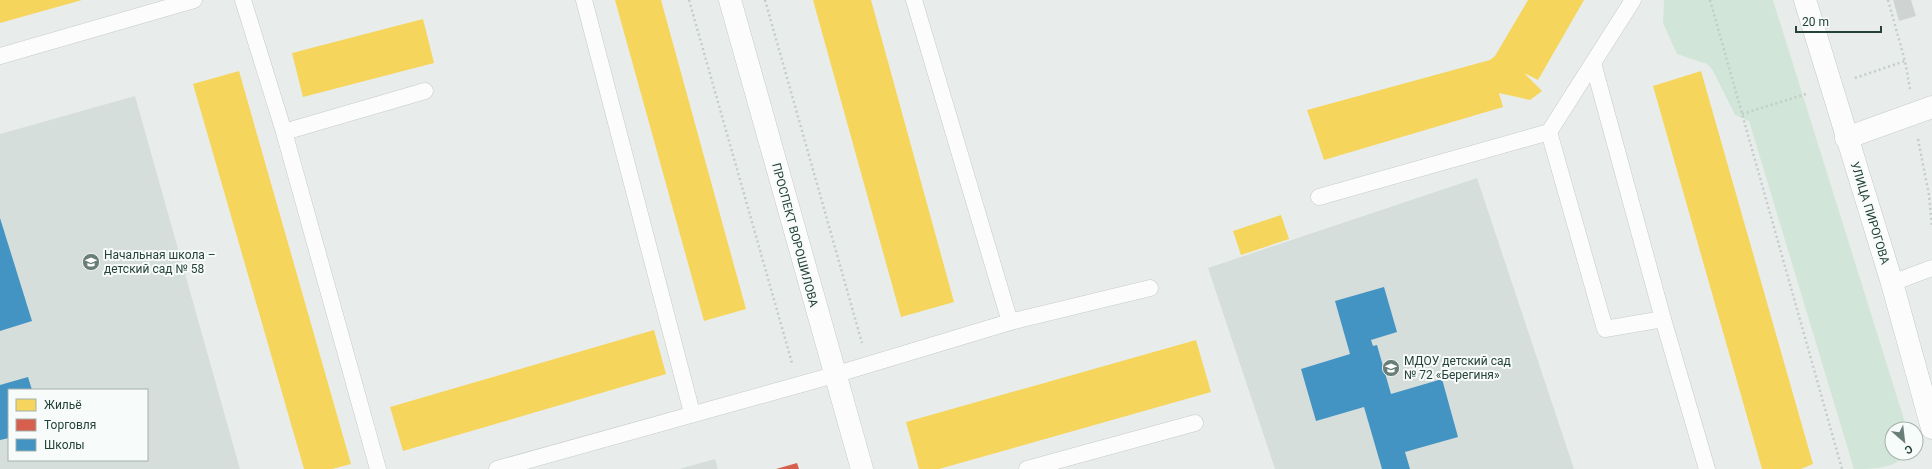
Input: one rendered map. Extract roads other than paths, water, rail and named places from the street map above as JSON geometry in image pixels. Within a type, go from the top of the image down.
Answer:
[{"type":"street","name":"ПРОСПЕКТ ВОРОШИЛОВА","points":[[730,0],[834,375],[862,469]]},
{"type":"street","name":"УЛИЦА ПИРОГОВА","points":[[1805,0],[1846,138],[1892,283],[1932,428]]},
{"type":"street","points":[[1846,138],[1923,110]]},
{"type":"lane","points":[[0,56],[194,0]]},
{"type":"lane","points":[[243,0],[284,132],[378,469]]},
{"type":"lane","points":[[584,0],[692,414]]},
{"type":"lane","points":[[914,0],[1010,322]]},
{"type":"lane","points":[[1319,197],[1549,132],[1633,0]]},
{"type":"lane","points":[[1593,63],[1663,319],[1707,469]]},
{"type":"lane","points":[[284,132],[425,91]]},
{"type":"lane","points":[[1549,132],[1605,330],[1663,319]]},
{"type":"lane","points":[[1892,283],[1932,268]]},
{"type":"lane","points":[[497,469],[834,375],[1010,322],[1150,288]]},
{"type":"lane","points":[[1026,469],[1196,423]]},
{"type":"place","name":"Начальная школа – детский сад № 58","points":[[91,262]]},
{"type":"place","name":"МДОУ детский сад № 72 «Берегиня»","points":[[1391,368]]}]
